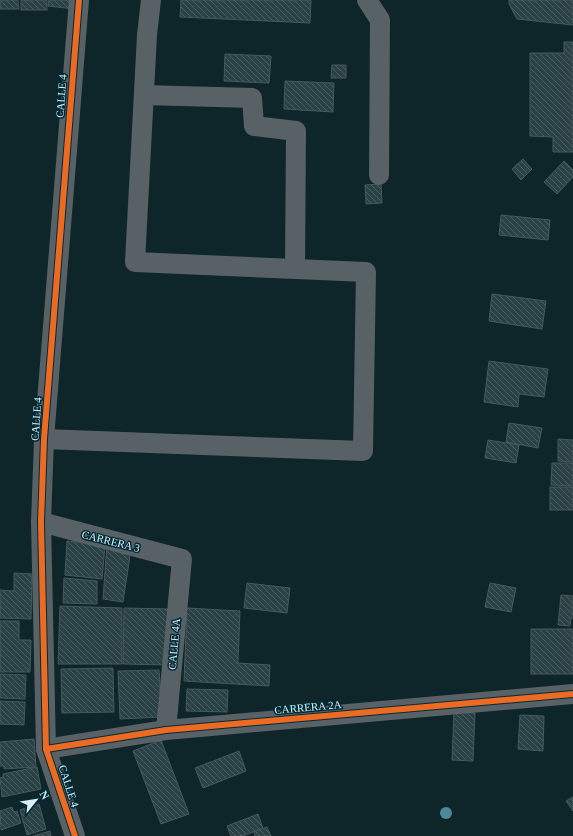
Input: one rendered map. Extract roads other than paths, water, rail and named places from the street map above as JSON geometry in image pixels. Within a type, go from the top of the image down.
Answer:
[{"type":"street","name":"CALLE 4","points":[[75,836],[46,749],[40,522],[44,439],[79,0]]},
{"type":"street","points":[[44,439],[363,452],[366,272],[135,262],[151,0]]},
{"type":"street","points":[[366,0],[380,20],[379,175]]},
{"type":"street","points":[[144,95],[252,98],[254,126],[296,131],[296,269]]},
{"type":"street","name":"CARRERA 3","points":[[40,522],[182,559]]},
{"type":"street","name":"CALLE 4A","points":[[166,730],[182,559]]},
{"type":"street","name":"CARRERA 2A","points":[[46,749],[166,730],[573,694]]}]
